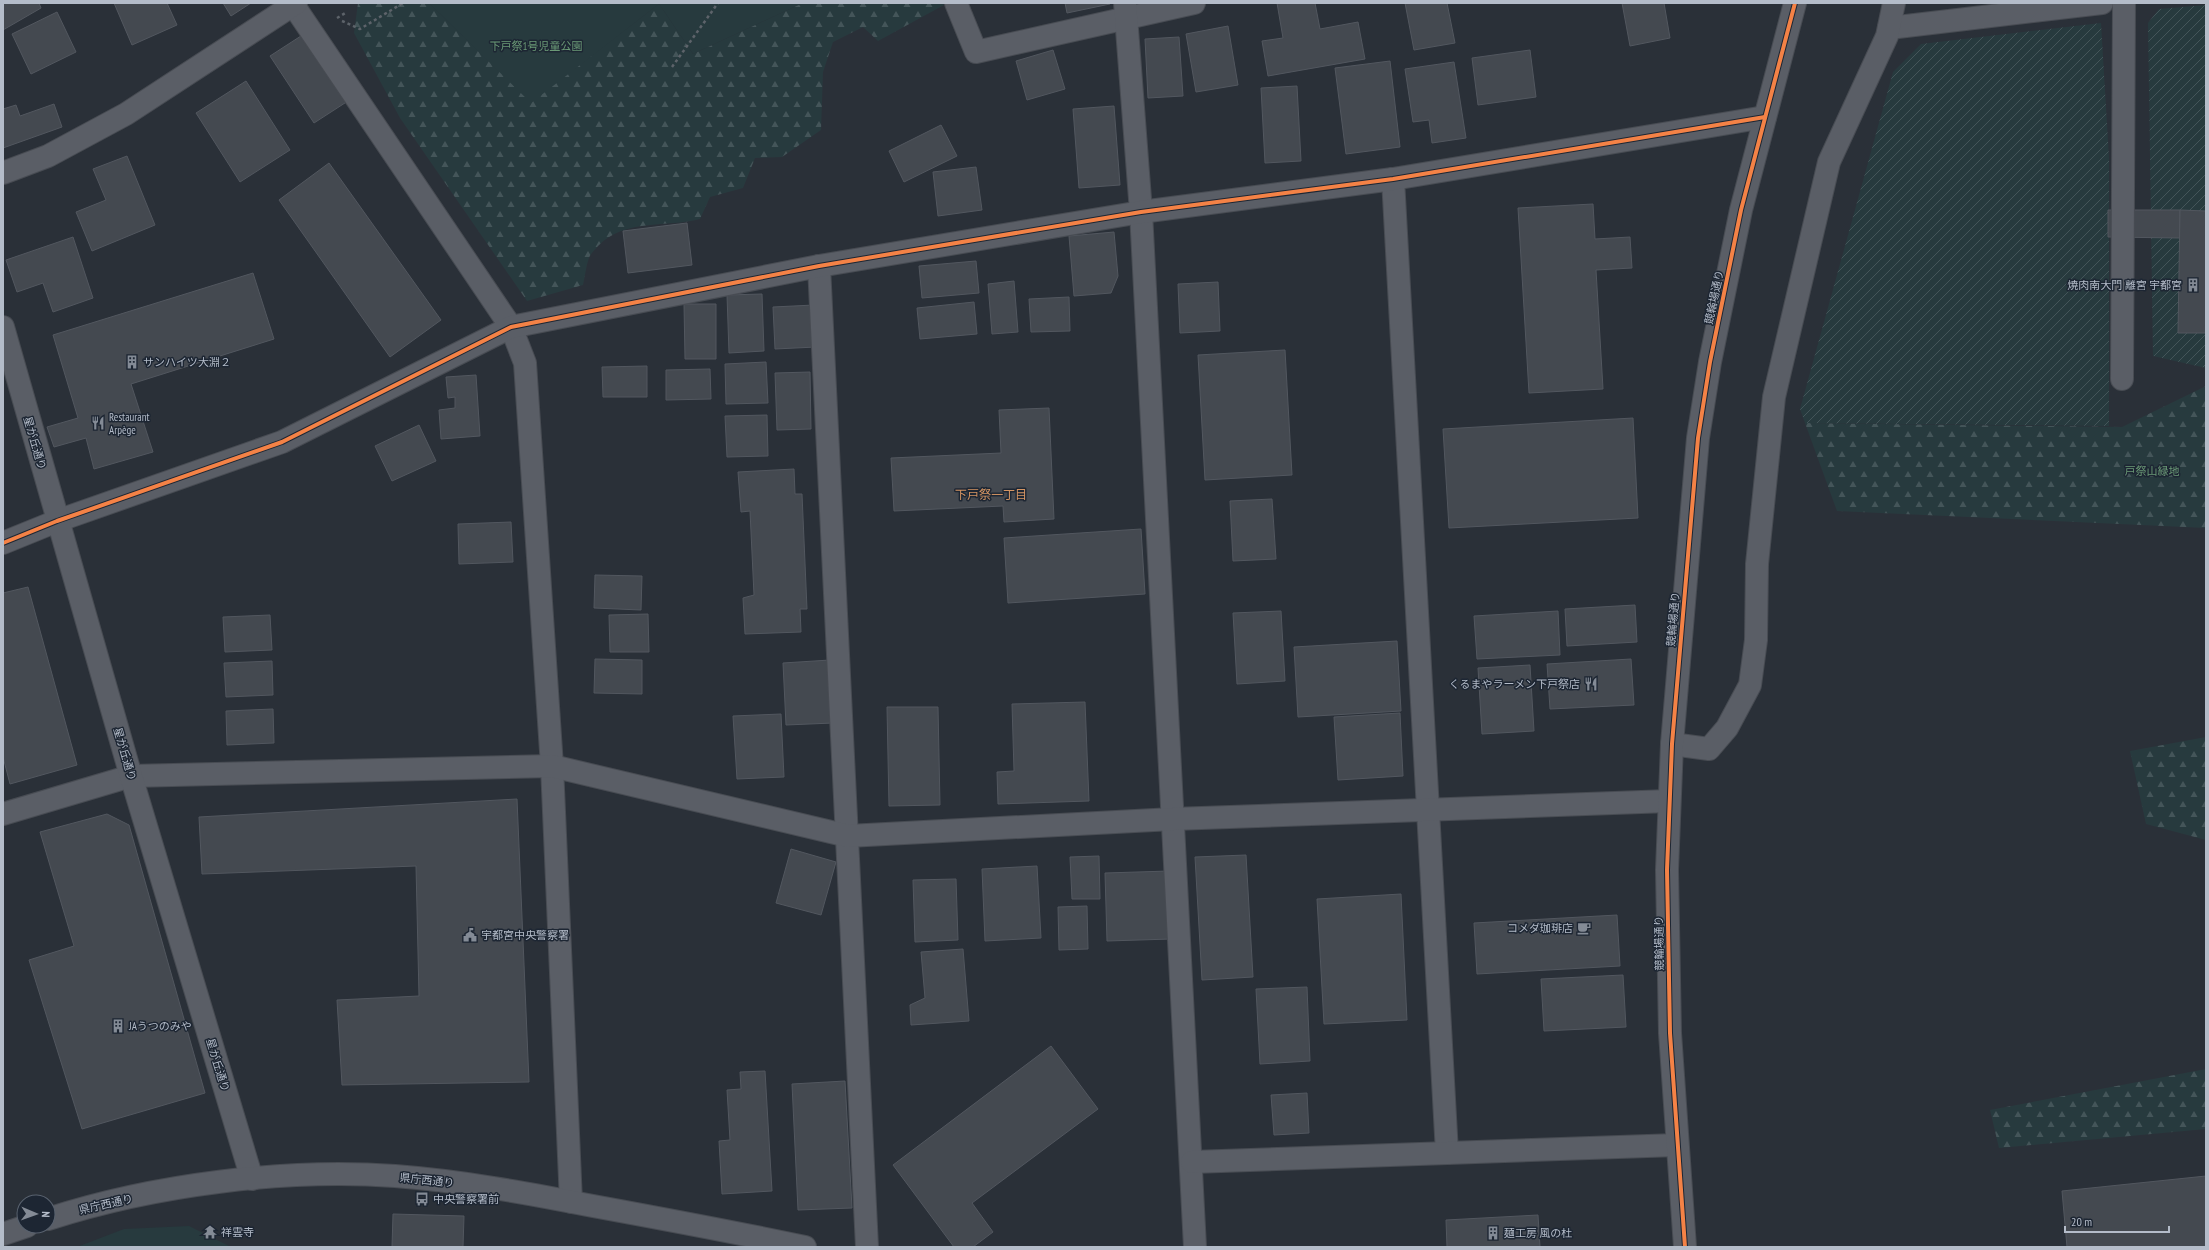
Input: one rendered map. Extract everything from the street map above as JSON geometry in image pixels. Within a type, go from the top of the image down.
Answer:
[{"type":"street","points":[[956,3],[976,52],[1126,10],[1194,3]]},
{"type":"street","name":"競輪場通り","points":[[1685,1247],[1670,1033],[1667,870],[1672,744],[1698,438],[1710,362],[1724,293],[1765,117],[1795,3]]},
{"type":"street","points":[[1672,744],[1709,749],[1727,728],[1750,685],[1756,640],[1757,564],[1774,397],[1829,162],[1887,36],[1894,3]]},
{"type":"street","points":[[1889,28],[2102,3]]},
{"type":"street","points":[[2122,379],[2124,3]]},
{"type":"street","points":[[3,173],[48,156],[126,114],[294,4],[511,327],[525,363],[552,766],[572,1202]]},
{"type":"street","points":[[1126,10],[1141,212],[1192,1162],[1195,1247]]},
{"type":"street","points":[[3,543],[58,521],[282,442],[511,327],[819,266],[1141,212],[1393,179],[1765,117]]},
{"type":"street","points":[[1393,179],[1447,1153]]},
{"type":"street","points":[[819,266],[867,1247]]},
{"type":"street","name":"星が丘通り","points":[[3,327],[131,776],[252,1179]]},
{"type":"street","points":[[3,814],[131,776],[552,766],[848,836],[1173,820],[1669,801]]},
{"type":"street","points":[[1192,1162],[1677,1145]]},
{"type":"street","name":"県庁西通り","points":[[56,1217],[132,1197],[252,1179],[344,1175],[394,1176],[451,1182],[572,1202],[805,1247]]},
{"type":"street","points":[[3,1234],[16,1230]]},
{"type":"path","points":[[336,19],[360,29],[403,3]]},
{"type":"path","points":[[672,67],[718,3]]},
{"type":"green space","points":[[358,3],[429,3],[531,103],[659,4],[693,54],[803,3],[943,3],[944,5],[878,41],[863,27],[833,42],[823,72],[821,130],[782,157],[755,158],[743,188],[710,197],[700,219],[687,222],[646,225],[621,231],[609,237],[590,255],[583,285],[527,301],[400,118],[354,33]]},
{"type":"green space","name":"下戸祭1号児童公園","points":[[429,3],[803,3],[693,54],[659,4],[531,104]]},
{"type":"green space","points":[[2206,5],[2206,368],[2153,356],[2148,23],[2159,9]]},
{"type":"green space","points":[[2101,23],[2109,158],[2109,426],[1805,423],[1800,409],[1893,72],[1921,44]]},
{"type":"green space","name":"戸祭山緑地","points":[[2206,386],[2206,528],[1837,511],[1805,423],[2122,427]]},
{"type":"green space","points":[[2206,737],[2206,840],[2146,824],[2130,751]]},
{"type":"green space","points":[[2206,1069],[2206,1129],[1999,1148],[1990,1110]]},
{"type":"green space","points":[[189,1226],[231,1247],[77,1247],[124,1229]]},
{"type":"building","points":[[3,3],[39,3],[41,8],[3,30]]},
{"type":"building","points":[[114,3],[167,3],[177,25],[132,45]]},
{"type":"building","points":[[223,3],[251,3],[231,16]]},
{"type":"building","points":[[1065,3],[1110,3],[1110,4],[1067,13]]},
{"type":"building","points":[[1277,3],[1315,3],[1320,29],[1358,22],[1365,59],[1268,76],[1262,41],[1283,38]]},
{"type":"building","points":[[1405,3],[1447,3],[1455,43],[1414,50]]},
{"type":"building","points":[[1622,3],[1664,3],[1670,38],[1630,46]]},
{"type":"building","points":[[57,12],[76,52],[31,74],[12,34]]},
{"type":"building","points":[[1228,26],[1238,85],[1196,92],[1186,34]]},
{"type":"building","points":[[304,34],[348,101],[314,123],[270,56]]},
{"type":"building","points":[[1179,37],[1183,96],[1148,98],[1145,39]]},
{"type":"building","points":[[1053,50],[1065,89],[1027,100],[1016,61]]},
{"type":"building","points":[[1530,50],[1536,97],[1478,105],[1472,58]]},
{"type":"building","points":[[1390,61],[1400,147],[1346,154],[1335,68]]},
{"type":"building","points":[[1454,62],[1466,138],[1432,143],[1429,120],[1413,122],[1405,69]]},
{"type":"building","points":[[246,81],[290,150],[240,182],[196,113]]},
{"type":"building","points":[[1297,86],[1301,161],[1265,163],[1261,88]]},
{"type":"building","points":[[54,104],[62,127],[3,148],[3,109],[16,105],[20,116]]},
{"type":"building","points":[[1114,106],[1120,185],[1079,188],[1073,109]]},
{"type":"building","points":[[941,125],[957,156],[904,182],[889,151]]},
{"type":"building","points":[[127,156],[155,225],[92,251],[76,212],[106,200],[93,169]]},
{"type":"building","points":[[329,163],[441,320],[390,357],[279,200]]},
{"type":"building","points":[[976,167],[982,210],[938,216],[933,172]]},
{"type":"building","points":[[1593,204],[1595,239],[1630,237],[1632,268],[1596,270],[1603,389],[1529,393],[1518,208]]},
{"type":"building","points":[[2108,210],[2180,210],[2180,238],[2108,237]]},
{"type":"building","name":"焼肉南大門 離宮 宇都宮","points":[[2180,210],[2206,211],[2206,333],[2178,333]]},
{"type":"building","points":[[687,223],[692,265],[628,273],[623,231]]},
{"type":"building","points":[[1114,232],[1118,276],[1111,293],[1074,296],[1069,236]]},
{"type":"building","points":[[73,237],[93,298],[53,312],[43,283],[17,292],[6,260]]},
{"type":"building","points":[[976,261],[979,293],[922,298],[919,266]]},
{"type":"building","name":"サンハイツ大淵２","points":[[253,273],[274,339],[131,384],[153,452],[94,469],[86,438],[54,447],[47,427],[78,418],[53,335]]},
{"type":"building","points":[[1014,281],[1018,332],[992,334],[988,284]]},
{"type":"building","points":[[1218,282],[1220,331],[1180,333],[1178,284]]},
{"type":"building","points":[[762,294],[764,351],[729,353],[727,295]]},
{"type":"building","points":[[1069,297],[1070,331],[1031,332],[1029,299]]},
{"type":"building","points":[[974,302],[977,334],[920,339],[917,308]]},
{"type":"building","points":[[684,304],[716,304],[716,359],[685,359]]},
{"type":"building","points":[[814,305],[816,347],[775,349],[773,307]]},
{"type":"building","points":[[1285,350],[1292,475],[1205,480],[1198,355]]},
{"type":"building","points":[[766,362],[768,403],[726,404],[725,364]]},
{"type":"building","points":[[647,366],[647,397],[603,397],[602,367]]},
{"type":"building","points":[[710,369],[711,399],[666,400],[666,370]]},
{"type":"building","points":[[810,372],[811,429],[777,430],[775,373]]},
{"type":"building","points":[[476,375],[480,436],[441,439],[439,410],[455,408],[455,397],[448,398],[446,377]]},
{"type":"building","points":[[1049,408],[1054,519],[1004,522],[1003,506],[894,511],[891,458],[1001,453],[999,410]]},
{"type":"building","points":[[767,415],[768,456],[727,457],[725,416]]},
{"type":"building","points":[[1633,418],[1638,518],[1449,528],[1443,429]]},
{"type":"building","points":[[419,425],[436,461],[392,481],[375,446]]},
{"type":"building","points":[[794,469],[795,494],[802,494],[807,609],[800,609],[801,632],[745,634],[743,598],[754,595],[750,511],[741,512],[738,472]]},
{"type":"building","points":[[1272,499],[1276,559],[1233,561],[1230,501]]},
{"type":"building","points":[[511,522],[513,562],[459,564],[458,524]]},
{"type":"building","points":[[1141,529],[1145,594],[1008,603],[1004,538]]},
{"type":"building","points":[[595,575],[642,576],[641,610],[594,608]]},
{"type":"building","points":[[28,587],[77,765],[10,784],[3,757],[3,593]]},
{"type":"building","points":[[1635,605],[1637,642],[1567,646],[1565,609]]},
{"type":"building","points":[[1281,611],[1285,681],[1237,684],[1233,613]]},
{"type":"building","points":[[1558,611],[1560,655],[1477,659],[1474,616]]},
{"type":"building","points":[[648,614],[649,652],[610,652],[609,615]]},
{"type":"building","points":[[270,615],[272,650],[225,652],[223,617]]},
{"type":"building","points":[[1397,641],[1401,711],[1298,717],[1294,647]]},
{"type":"building","points":[[595,659],[642,660],[642,694],[594,693]]},
{"type":"building","name":"くるまやラーメン下戸祭店","points":[[1631,659],[1634,705],[1550,709],[1547,664]]},
{"type":"building","points":[[830,660],[833,723],[786,725],[783,663]]},
{"type":"building","points":[[272,661],[273,695],[226,697],[224,663]]},
{"type":"building","points":[[1530,665],[1534,731],[1482,734],[1478,668]]},
{"type":"building","points":[[1085,702],[1089,801],[998,804],[997,772],[1014,771],[1012,704]]},
{"type":"building","points":[[887,707],[938,707],[940,805],[889,806]]},
{"type":"building","points":[[273,709],[274,743],[227,745],[226,711]]},
{"type":"building","points":[[1400,713],[1403,776],[1338,780],[1334,717]]},
{"type":"building","points":[[781,714],[784,777],[737,779],[733,716]]},
{"type":"building","name":"宇都宮中央警察署","points":[[517,799],[529,1082],[342,1085],[337,1000],[419,996],[416,866],[202,874],[199,817]]},
{"type":"building","name":"JAうつのみや","points":[[107,814],[129,825],[205,1093],[82,1129],[29,960],[74,946],[40,832]]},
{"type":"building","points":[[791,849],[836,862],[821,915],[776,903]]},
{"type":"building","points":[[1246,855],[1253,977],[1202,980],[1195,857]]},
{"type":"building","points":[[1099,856],[1100,899],[1072,899],[1070,857]]},
{"type":"building","points":[[1037,866],[1041,938],[985,941],[982,869]]},
{"type":"building","points":[[1169,871],[1171,939],[1107,941],[1105,873]]},
{"type":"building","points":[[956,879],[958,940],[915,942],[913,880]]},
{"type":"building","points":[[1401,894],[1407,1020],[1324,1024],[1317,899]]},
{"type":"building","points":[[1087,906],[1088,949],[1059,950],[1058,907]]},
{"type":"building","points":[[1617,915],[1620,966],[1477,974],[1474,923]]},
{"type":"building","points":[[963,949],[969,1021],[911,1025],[910,1005],[925,998],[921,952]]},
{"type":"building","points":[[1623,975],[1626,1027],[1544,1031],[1541,979]]},
{"type":"building","points":[[1307,987],[1310,1061],[1260,1064],[1256,989]]},
{"type":"building","points":[[1051,1046],[1098,1109],[972,1203],[993,1232],[973,1247],[954,1247],[893,1165]]},
{"type":"building","points":[[765,1071],[772,1191],[722,1194],[719,1141],[730,1140],[727,1090],[741,1089],[740,1072]]},
{"type":"building","points":[[845,1081],[852,1208],[798,1210],[792,1084]]},
{"type":"building","points":[[1307,1093],[1309,1133],[1274,1135],[1271,1095]]},
{"type":"building","points":[[2206,1176],[2206,1247],[2067,1247],[2062,1191]]},
{"type":"building","points":[[393,1214],[464,1216],[463,1247],[392,1247]]},
{"type":"building","name":"麺工房 風の杜","points":[[1538,1215],[1540,1247],[1447,1247],[1446,1220]]},
{"type":"cycle path","points":[[1685,1247],[1670,1033],[1667,870],[1672,744],[1698,438],[1710,362],[1741,210],[1795,3]]},
{"type":"cycle path","points":[[3,543],[57,521],[282,442],[511,327],[819,266],[1141,212],[1393,179],[1765,117]]},
{"type":"place","name":"焼肉南大門 離宮 宇都宮","points":[[2193,285]]},
{"type":"place","name":"サンハイツ大淵２","points":[[132,362]]},
{"type":"place","name":"Restaurant Arpège","points":[[98,423]]},
{"type":"place","name":"くるまやラーメン下戸祭店","points":[[1591,684]]},
{"type":"place","name":"コメダ珈琲店","points":[[1584,928]]},
{"type":"place","name":"宇都宮中央警察署","points":[[470,935]]},
{"type":"place","name":"JAうつのみや","points":[[118,1026]]},
{"type":"place","name":"中央警察署前","points":[[422,1199]]},
{"type":"place","name":"祥雲寺","points":[[210,1232]]},
{"type":"place","name":"麺工房 風の杜","points":[[1493,1233]]},
{"type":"district","name":"下戸祭一丁目","points":[[991,494]]}]
